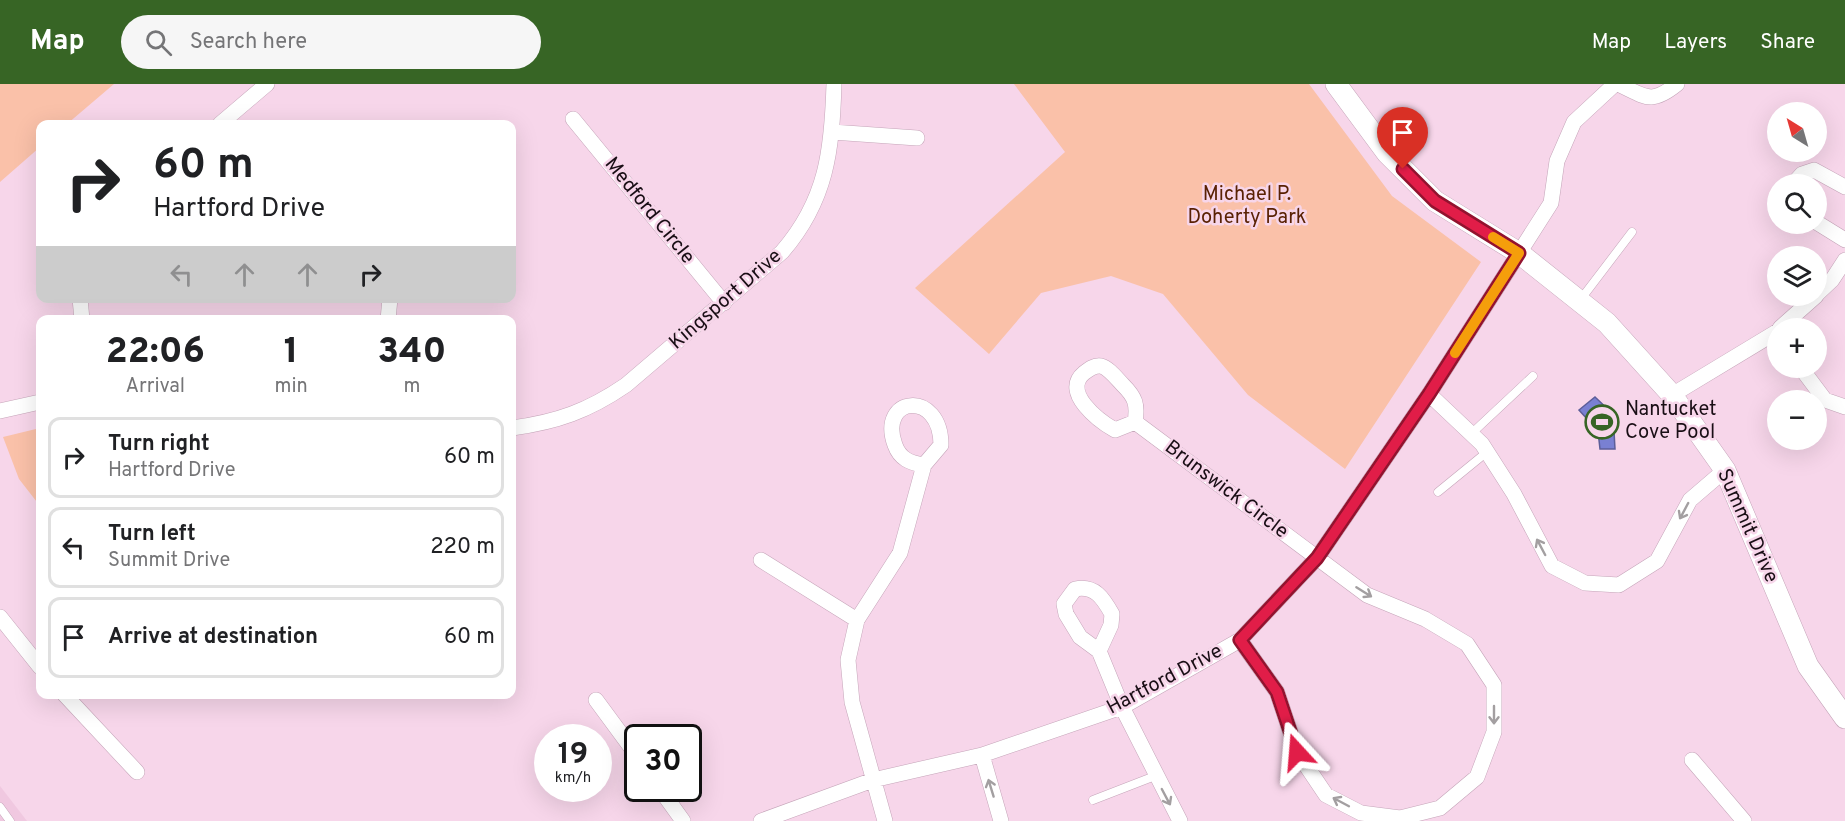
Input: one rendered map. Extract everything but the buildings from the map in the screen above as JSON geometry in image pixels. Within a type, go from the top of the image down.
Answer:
[{"type":"street","points":[[225,120],[267,84]]},
{"type":"street","name":"Kingsport Drive","points":[[516,427],[578,414],[626,386],[778,257],[803,225],[820,192],[829,162],[834,84]]},
{"type":"street","name":"Summit Drive","points":[[1336,84],[1387,153],[1435,201],[1519,253],[1580,300],[1608,323],[1672,394],[1725,470],[1808,666],[1845,718]]},
{"type":"street","points":[[1616,84],[1641,95],[1661,97],[1677,84]]},
{"type":"street","name":"Hartford Drive","points":[[761,821],[873,780],[982,755],[1122,707],[1240,640],[1317,558],[1429,394],[1551,203],[1557,161],[1574,122],[1616,84]]},
{"type":"street","name":"Medford Circle","points":[[573,119],[724,303]]},
{"type":"street","points":[[832,132],[917,138]]},
{"type":"street","points":[[1802,174],[1814,170],[1821,174]]},
{"type":"street","points":[[1827,177],[1845,187]]},
{"type":"street","points":[[1827,229],[1845,240]]},
{"type":"street","points":[[1827,285],[1833,280],[1845,260]]},
{"type":"street","points":[[1792,318],[1805,306]]},
{"type":"street","points":[[1672,394],[1767,338]]},
{"type":"street","points":[[1808,378],[1825,400],[1845,407]]},
{"type":"street","points":[[1429,394],[1487,452],[1514,494],[1552,566],[1585,583],[1619,585],[1657,561],[1690,500],[1725,470]]},
{"type":"street","points":[[0,411],[36,403]]},
{"type":"street","name":"Brunswick Circle","points":[[1135,422],[1367,595],[1425,619],[1467,644],[1494,685],[1494,732],[1477,777],[1440,808],[1410,818],[1361,813],[1326,795],[1297,752],[1277,692],[1240,640]]},
{"type":"street","points":[[885,821],[851,691],[848,660],[857,620],[900,553],[924,465]]},
{"type":"street","points":[[761,560],[857,620]]},
{"type":"street","points":[[0,617],[36,662]]},
{"type":"street","points":[[1100,651],[1122,707],[1155,776],[1180,821]]},
{"type":"street","points":[[69,699],[137,772]]},
{"type":"street","points":[[596,700],[624,739]]},
{"type":"street","points":[[982,755],[1001,821]]},
{"type":"street","points":[[1692,760],[1744,821]]},
{"type":"street","points":[[669,802],[683,821]]},
{"type":"lane","points":[[1580,300],[1632,232]]},
{"type":"lane","points":[[1471,434],[1533,376]]},
{"type":"lane","points":[[1438,492],[1487,452]]},
{"type":"lane","points":[[1093,800],[1155,776]]},
{"type":"lane","points":[[0,807],[10,821]]},
{"type":"shaded area","points":[[0,786],[27,821],[0,821]]},
{"type":"green space","points":[[0,84],[114,84],[72,120],[36,120],[36,150],[0,182]]},
{"type":"green space","name":"Michael P. Doherty Park","points":[[1014,84],[1309,84],[1392,196],[1481,262],[1345,469],[1248,395],[1163,294],[1111,276],[1041,293],[989,354],[915,288],[1065,152]]},
{"type":"green space","points":[[36,429],[36,501],[19,479],[3,437]]},
{"type":"water","name":"Nantucket Cove Pool","points":[[1595,397],[1613,414],[1615,449],[1600,449],[1598,431],[1579,410]]},
{"type":"slow traffic","points":[[1455,353],[1519,253],[1493,237]]},
{"type":"place","name":"Nantucket Cove Pool","points":[[1602,422]]},
{"type":"route","points":[[1297,752],[1277,692],[1240,640],[1317,558],[1429,394],[1519,253],[1435,201],[1403,169]]}]
